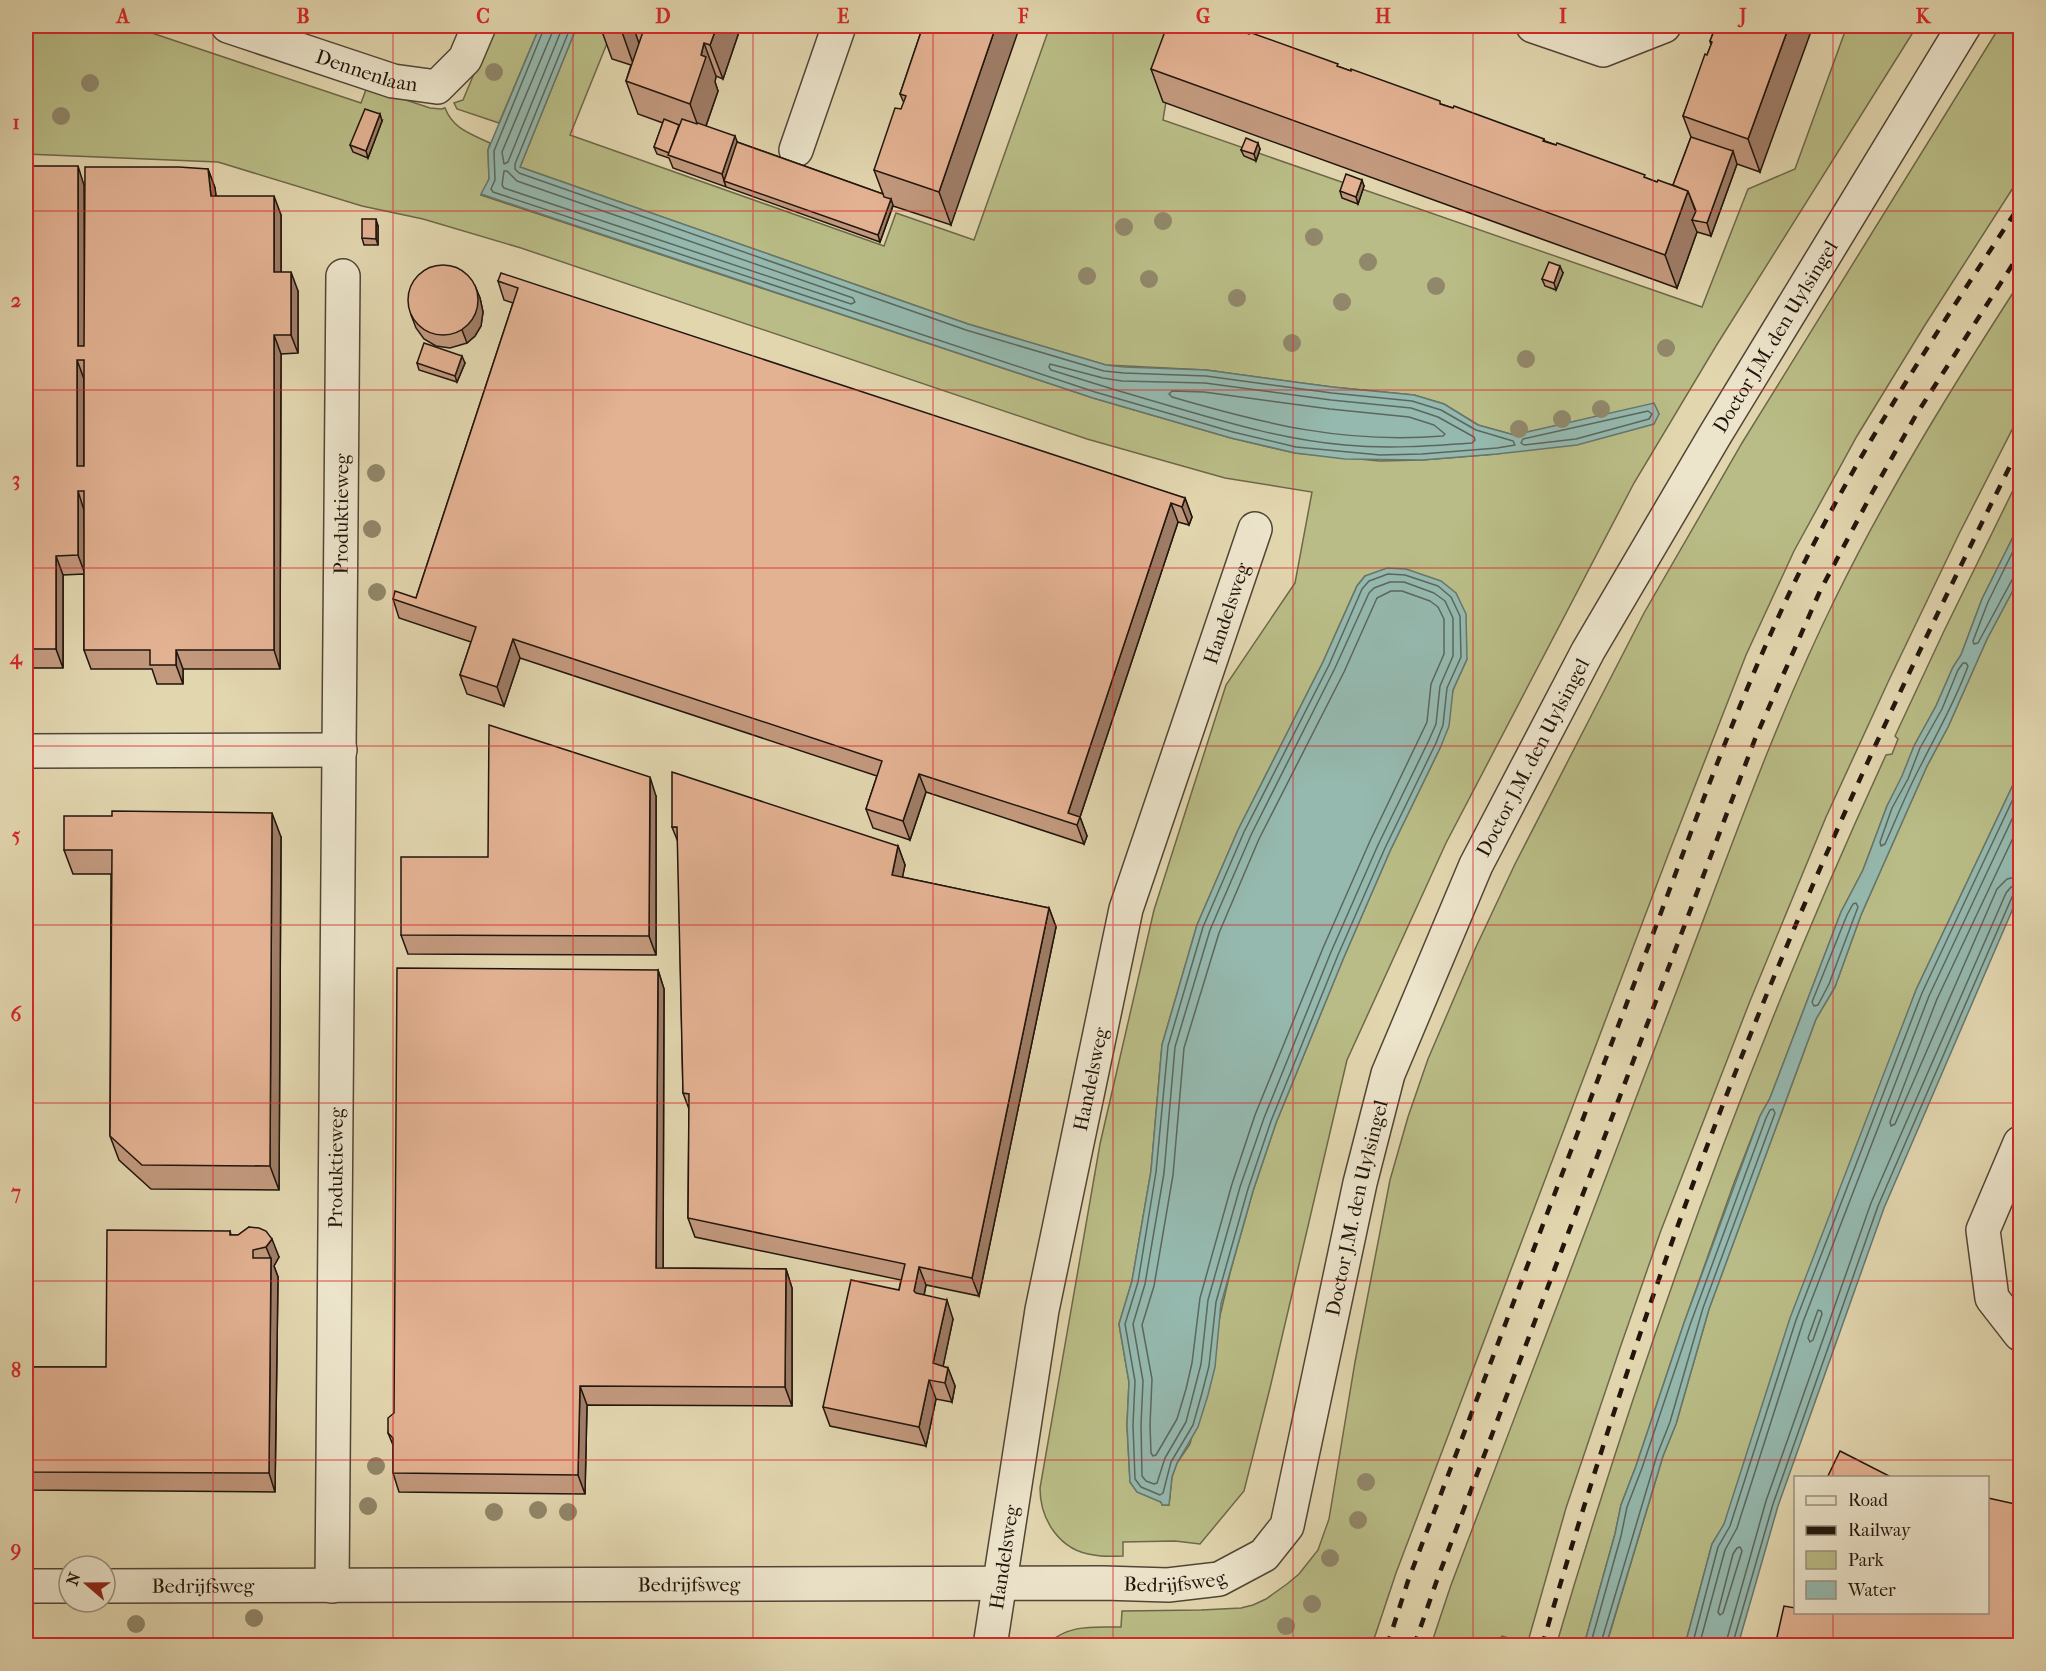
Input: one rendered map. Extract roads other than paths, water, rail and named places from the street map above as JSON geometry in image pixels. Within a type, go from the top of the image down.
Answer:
[{"type":"street","name":"Dennenlaan","points":[[228,26],[393,81],[437,87],[465,59],[479,26]]},
{"type":"street","points":[[796,150],[839,26]]},
{"type":"street","points":[[1533,26],[1603,50],[1664,26]]},
{"type":"street","name":"Doctor J.M. den Uylsingel","points":[[1264,1555],[1287,1526],[1302,1465],[1360,1183],[1388,1074],[1476,865],[1594,641],[1720,426],[1964,26]]},
{"type":"street","name":"Produktieweg","points":[[332,1586],[343,276]]},
{"type":"street","name":"Handelsweg","points":[[990,1646],[1042,1310],[1126,909],[1255,529]]},
{"type":"street","points":[[26,751],[340,750]]},
{"type":"street","points":[[2020,1143],[1983,1230],[1992,1299],[2020,1334]]},
{"type":"street","name":"Bedrijfsweg","points":[[117,1586],[1103,1583],[1168,1585],[1219,1579],[1264,1555]]},
{"type":"street","points":[[26,1586],[57,1586]]},
{"type":"water","points":[[540,26],[577,26],[520,167],[968,324],[1106,365],[1206,370],[1332,387],[1414,395],[1444,404],[1478,425],[1514,435],[1654,403],[1659,414],[1654,424],[1577,445],[1497,454],[1422,460],[1345,459],[1295,453],[1231,438],[1093,398],[481,194],[489,179],[488,150]]},
{"type":"water","points":[[2020,523],[2020,577],[1987,639],[1948,727],[1927,766],[1861,915],[1835,987],[1816,1019],[1709,1309],[1676,1424],[1663,1456],[1606,1645],[1584,1645],[1621,1505],[1684,1323],[1760,1116],[1770,1098],[1841,912],[1863,870],[1887,806],[1914,746],[1961,655],[1982,599]]},
{"type":"water","points":[[1387,568],[1406,569],[1441,581],[1456,593],[1466,614],[1467,659],[1453,690],[1449,726],[1441,746],[1390,851],[1276,1123],[1253,1191],[1221,1304],[1215,1367],[1208,1395],[1198,1427],[1177,1463],[1172,1477],[1169,1505],[1162,1505],[1161,1502],[1137,1492],[1130,1482],[1127,1425],[1129,1382],[1119,1324],[1132,1281],[1151,1171],[1162,1045],[1197,925],[1238,830],[1323,662],[1357,586],[1365,576]]},
{"type":"water","points":[[2020,770],[2020,892],[1884,1208],[1778,1506],[1738,1645],[1685,1645],[1712,1544],[1724,1524],[1790,1318],[1916,990]]},
{"type":"railway","points":[[1387,1646],[1408,1581],[1700,808],[1762,655],[1808,555],[1857,465],[1936,334],[2020,205]]},
{"type":"railway","points":[[1414,1646],[1755,739],[1820,591],[1872,493],[1916,415],[2020,253]]},
{"type":"railway","points":[[1542,1646],[1645,1320],[1732,1080],[1793,930],[1855,790],[1952,583],[2020,446]]}]
